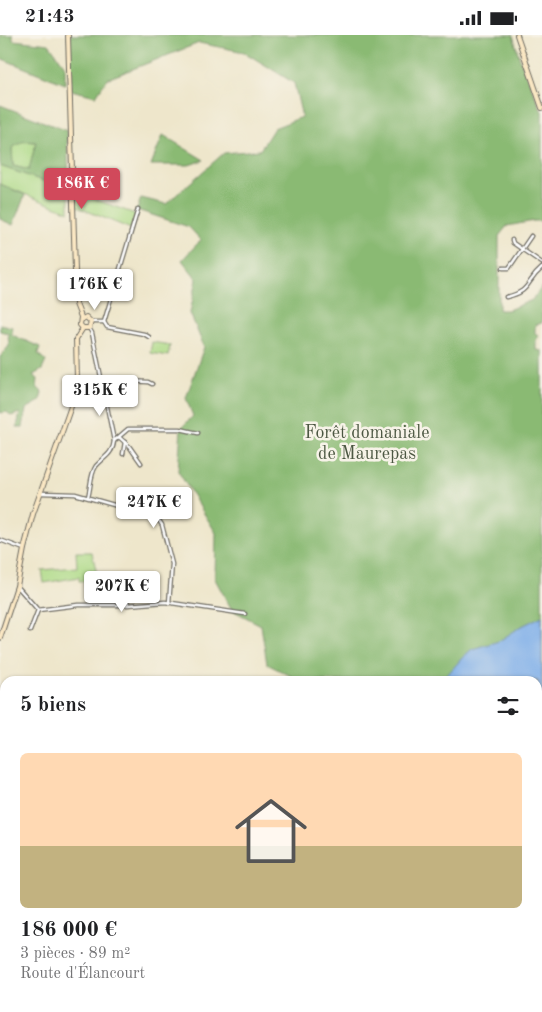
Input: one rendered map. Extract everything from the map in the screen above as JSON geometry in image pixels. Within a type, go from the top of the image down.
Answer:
[{"type":"street","points":[[68,35],[76,304],[81,320],[80,325],[83,328]]},
{"type":"street","points":[[517,35],[542,108]]},
{"type":"street","points":[[138,209],[104,321],[107,327],[144,334],[149,337]]},
{"type":"street","points":[[503,268],[509,268],[531,237]]},
{"type":"street","points":[[512,240],[542,263]]},
{"type":"street","points":[[506,297],[524,291],[536,273],[542,268]]},
{"type":"street","points":[[81,320],[86,317],[92,322],[104,321]]},
{"type":"street","points":[[89,328],[92,322]]},
{"type":"street","points":[[83,328],[89,328]]},
{"type":"street","points":[[0,637],[18,586],[24,549],[33,513],[76,395],[76,339],[83,328]]},
{"type":"street","points":[[88,497],[91,477],[96,467],[110,453],[114,441],[92,333],[89,328]]},
{"type":"street","points":[[101,381],[148,382],[152,384]]},
{"type":"street","points":[[114,441],[128,429],[180,429],[198,433]]},
{"type":"street","points":[[119,437],[129,446],[140,463]]},
{"type":"street","points":[[123,454],[125,442]]},
{"type":"street","points":[[41,493],[75,494],[128,509],[145,509],[154,513],[162,525],[172,564],[169,603]]},
{"type":"street","points":[[0,540],[24,549]]},
{"type":"street","points":[[18,586],[38,610]]},
{"type":"street","points":[[124,589],[128,605]]},
{"type":"street","points":[[38,610],[78,605],[128,605],[166,602],[245,614]]},
{"type":"street","points":[[30,631],[38,610]]},
{"type":"green space","points":[[0,35],[13,35],[13,40],[49,44],[65,66],[65,84],[0,58]]},
{"type":"green space","name":"Forêt domaniale de Maurepas","points":[[68,35],[513,35],[520,60],[542,112],[542,221],[507,226],[499,236],[499,310],[508,310],[532,300],[542,287],[542,323],[535,325],[535,334],[537,334],[538,338],[536,339],[536,350],[542,351],[542,676],[291,676],[267,664],[261,625],[232,610],[215,579],[216,533],[178,471],[181,428],[193,416],[186,398],[204,347],[190,313],[197,279],[182,260],[201,240],[189,227],[137,210],[141,198],[166,204],[224,153],[260,150],[274,128],[302,117],[294,83],[244,52],[199,43],[107,79],[96,96],[71,90]]},
{"type":"green space","points":[[0,105],[67,131],[69,190],[0,166]],"holes":[[[24,141],[36,142],[29,170],[13,166],[12,148]]]},
{"type":"green space","points":[[163,135],[204,160],[189,165],[151,165]]},
{"type":"green space","points":[[24,141],[36,142],[29,170],[13,166],[12,147]]},
{"type":"green space","points":[[0,166],[69,190],[69,212],[0,184]]},
{"type":"green space","points":[[0,184],[25,195],[13,225],[0,219]]},
{"type":"green space","points":[[75,192],[135,214],[131,229],[75,206]]},
{"type":"green space","points":[[0,324],[12,327],[12,335],[40,347],[38,354],[46,361],[42,370],[33,375],[38,379],[37,387],[42,392],[40,401],[26,409],[23,427],[17,427],[20,413],[11,416],[7,412],[0,413],[0,357],[9,346],[8,333],[0,331]]},
{"type":"green space","points":[[152,342],[170,345],[168,356],[150,353]]},
{"type":"green space","points":[[76,552],[92,552],[98,579],[94,580],[99,603],[86,603],[84,581],[79,581],[79,577],[44,583],[42,570],[77,567]]},
{"type":"water","points":[[542,616],[542,676],[446,676],[472,649],[499,641]]}]
